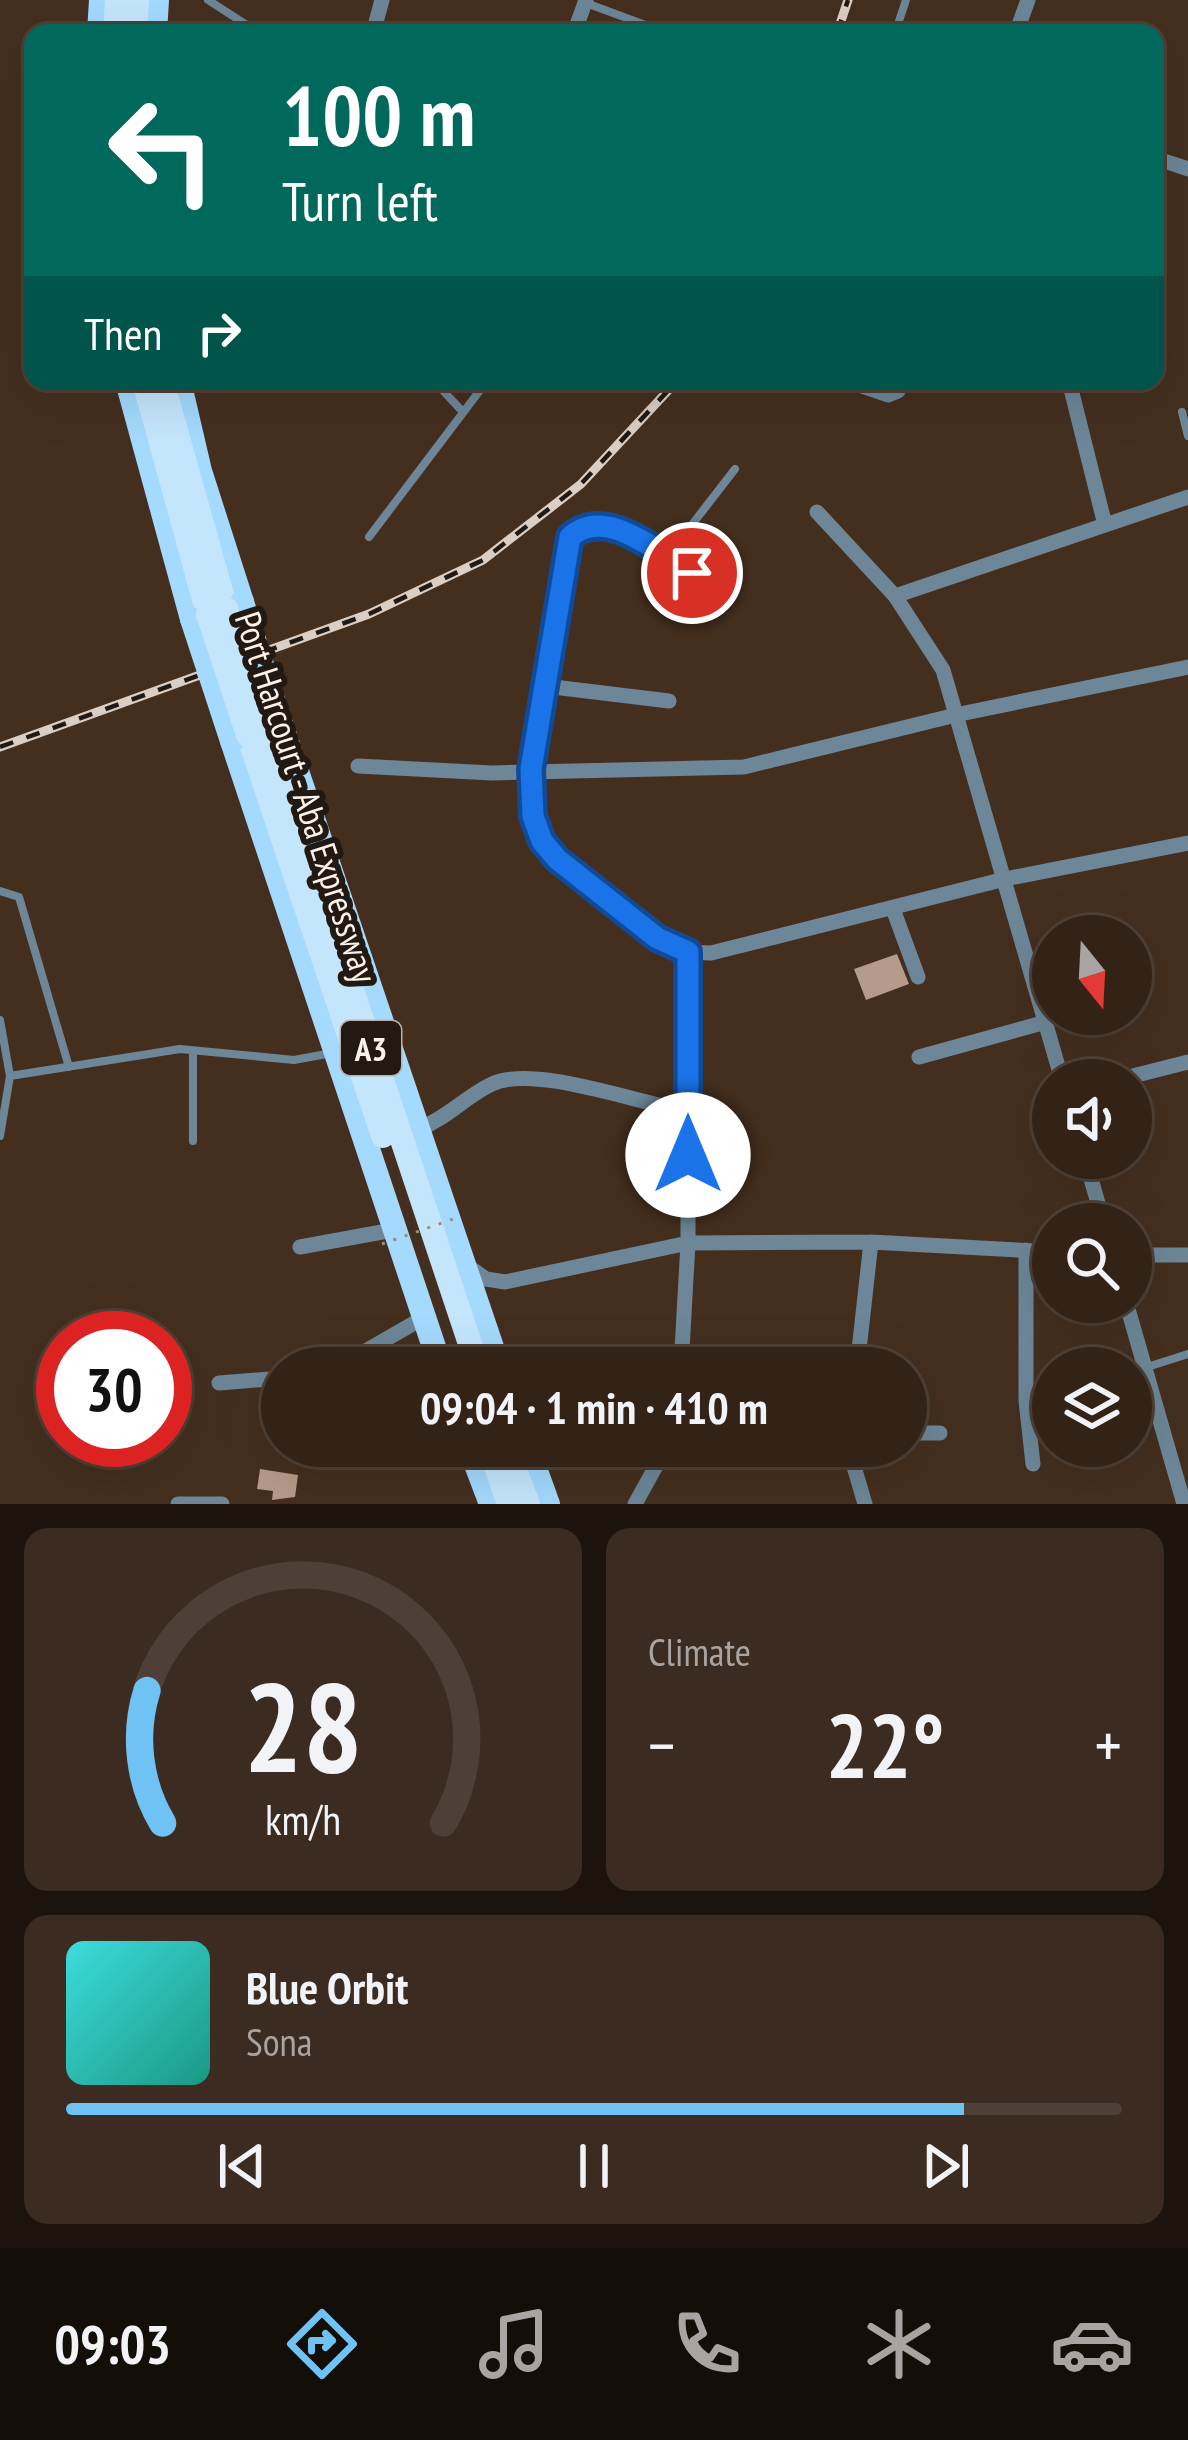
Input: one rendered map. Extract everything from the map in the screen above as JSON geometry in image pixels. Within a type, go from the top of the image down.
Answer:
[{"type":"highway","name":"Port Harcourt - Aba Expressway","points":[[147,390],[454,1347]]},
{"type":"highway","name":"Port Harcourt - Aba Expressway","points":[[164,390],[217,611]]},
{"type":"highway","name":"Port Harcourt - Aba Expressway","points":[[256,732],[471,1347]]},
{"type":"highway","points":[[496,1467],[509,1504]]},
{"type":"highway","points":[[514,1467],[528,1504]]},
{"type":"main road","points":[[131,390],[217,611],[256,732],[334,1053],[387,1237],[433,1347]]},
{"type":"main road","points":[[181,390],[200,471],[217,611]]},
{"type":"main road","points":[[256,732],[419,1129],[492,1347]]},
{"type":"main road","points":[[477,1467],[490,1504]]},
{"type":"main road","points":[[535,1467],[548,1504]]},
{"type":"street","points":[[1071,390],[1106,525]]},
{"type":"street","points":[[895,596],[1188,497]]},
{"type":"street","points":[[817,512],[895,596],[943,670],[960,714],[1032,974]]},
{"type":"street","points":[[692,573],[612,525],[590,526],[570,537],[531,769],[533,816],[542,841],[657,938],[688,952],[711,952],[1004,879],[1188,843]]},
{"type":"street","points":[[358,766],[405,772],[693,772],[744,767],[960,714],[1188,667]]},
{"type":"street","points":[[545,686],[668,701]]},
{"type":"street","points":[[892,909],[918,977]]},
{"type":"street","points":[[682,1347],[688,1243],[688,952]]},
{"type":"street","points":[[919,1057],[1032,1026]]},
{"type":"street","points":[[1152,1071],[1188,1062]]},
{"type":"street","points":[[419,1129],[448,1117],[503,1080],[586,1088],[688,1111]]},
{"type":"street","points":[[300,1247],[387,1237]]},
{"type":"street","points":[[860,1347],[872,1242]]},
{"type":"street","points":[[464,1263],[486,1279],[505,1282],[688,1243],[872,1242],[1032,1250]]},
{"type":"street","points":[[1026,1250],[1026,1401],[1032,1455]]},
{"type":"street","points":[[1152,1255],[1188,1255]]},
{"type":"street","points":[[482,1319],[505,1282]]},
{"type":"street","points":[[373,1347],[423,1318]]},
{"type":"street","points":[[218,1383],[261,1380]]},
{"type":"street","points":[[1152,1390],[1184,1495]]},
{"type":"street","points":[[927,1432],[940,1432]]},
{"type":"street","points":[[635,1504],[655,1467]]},
{"type":"street","points":[[854,1467],[865,1504]]},
{"type":"street","points":[[178,1504],[222,1504]]},
{"type":"lane","points":[[208,0],[248,24]]},
{"type":"lane","points":[[585,1],[644,24]]},
{"type":"lane","points":[[240,18],[243,24]]},
{"type":"lane","points":[[442,390],[463,412]]},
{"type":"lane","points":[[369,537],[481,390]]},
{"type":"lane","points":[[1182,412],[1188,436]]},
{"type":"lane","points":[[666,558],[735,469]]},
{"type":"lane","points":[[0,891],[19,897],[69,1067]]},
{"type":"lane","points":[[0,1020],[10,1076],[0,1136]]},
{"type":"lane","points":[[10,1076],[193,1051],[294,1060],[334,1053]]},
{"type":"lane","points":[[193,1051],[194,1141]]},
{"type":"lane","points":[[1152,1365],[1188,1354]]},
{"type":"path","points":[[387,1237],[459,1217]]},
{"type":"building","points":[[897,954],[909,984],[866,1000],[854,969]]},
{"type":"building","points":[[260,1469],[298,1475],[295,1497],[272,1500],[273,1491],[257,1489]]},
{"type":"railway","points":[[840,24],[848,0]]},
{"type":"railway","points":[[0,747],[369,614],[483,560],[581,484],[669,390]]},
{"type":"route","points":[[688,1155],[688,952],[657,938],[557,859],[542,841],[533,816],[531,769],[570,537],[590,526],[612,525],[692,573]]}]
